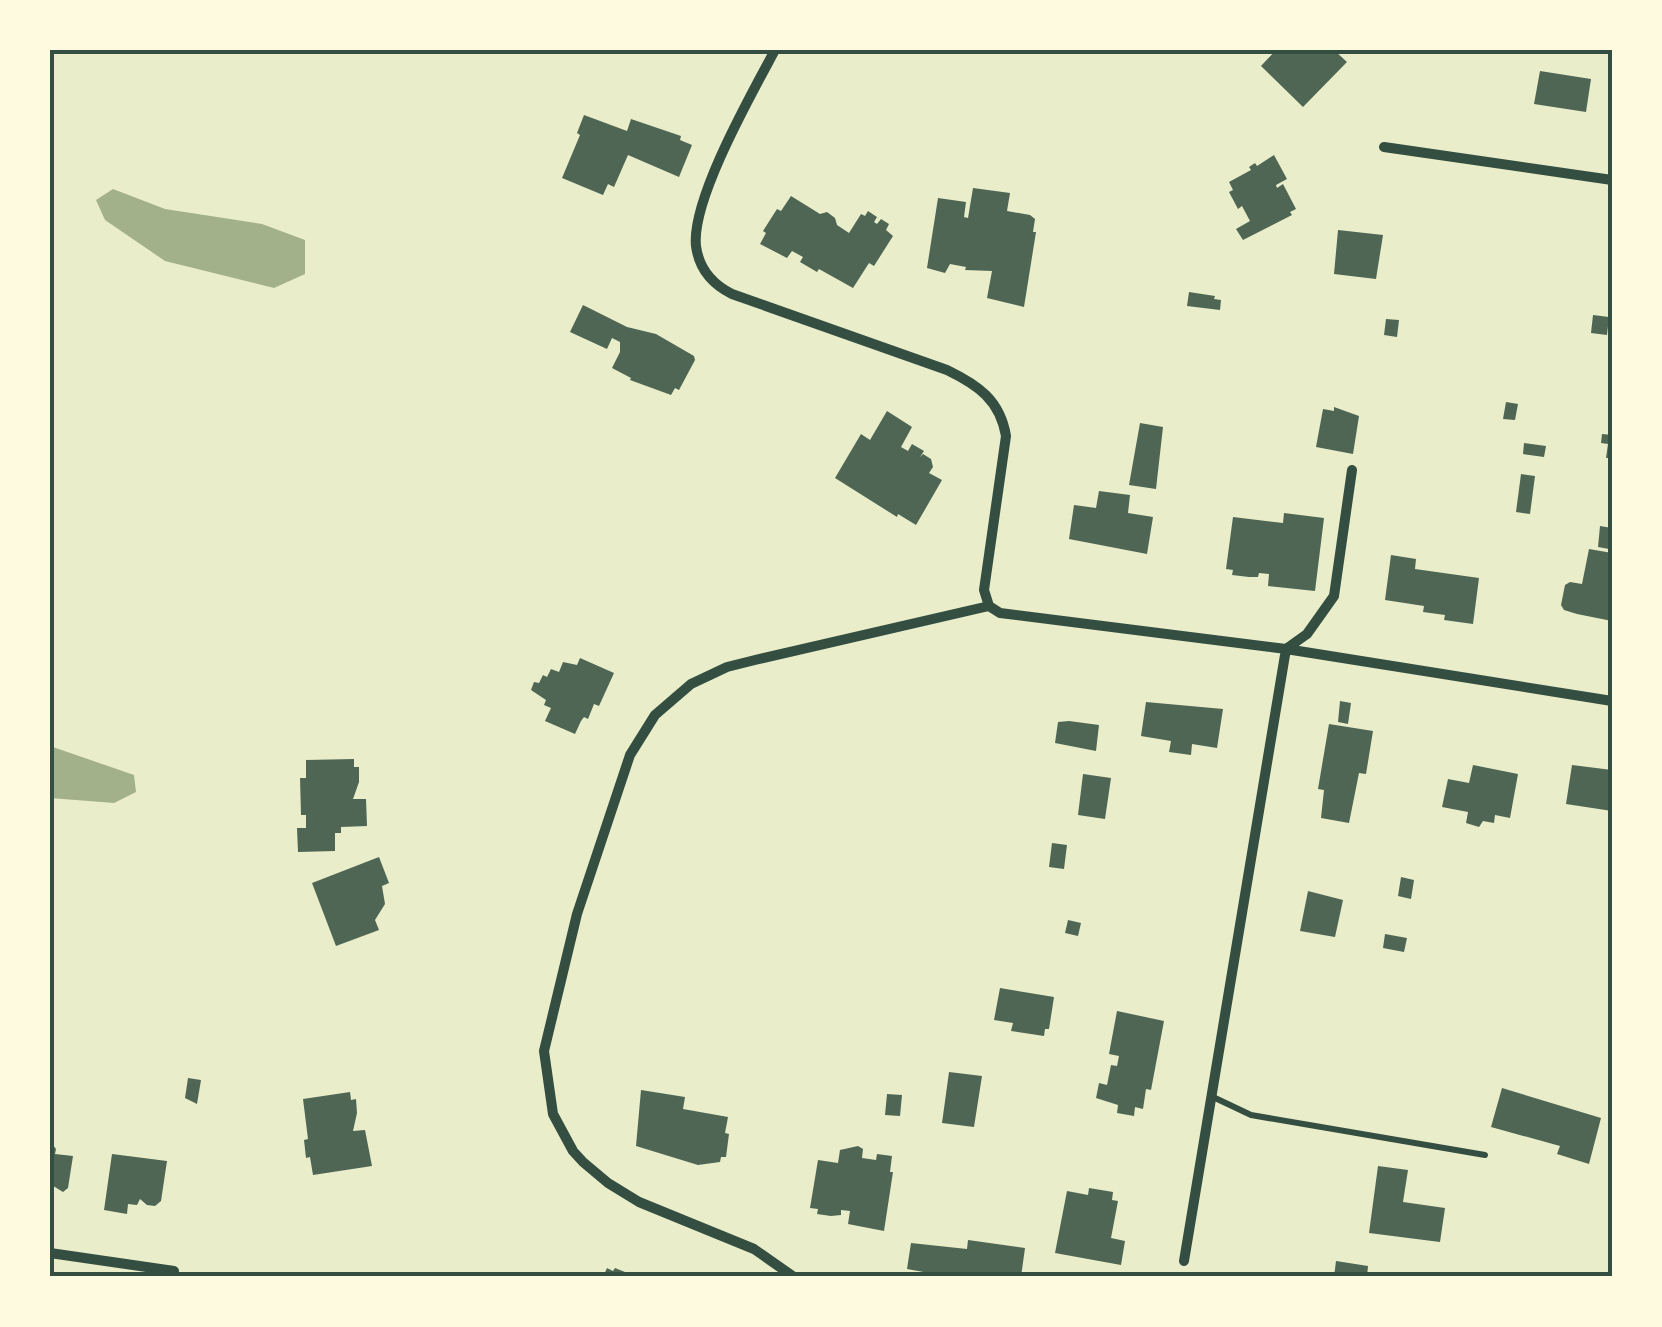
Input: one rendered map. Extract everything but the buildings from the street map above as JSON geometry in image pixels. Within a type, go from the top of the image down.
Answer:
[{"type":"street","points":[[775,50],[699,216],[696,247],[700,263],[714,283],[732,294],[946,370],[966,379],[992,400],[1006,436],[984,590],[989,606],[1000,613],[1286,649],[1612,701]]},
{"type":"street","points":[[1384,147],[1612,180]]},
{"type":"street","points":[[1184,1260],[1286,649],[1307,634],[1334,596],[1352,470]]},
{"type":"street","points":[[794,1277],[754,1249],[624,1194],[573,1151],[553,1114],[544,1051],[578,914],[630,755],[655,715],[691,684],[727,667],[989,606]]},
{"type":"street","points":[[50,1253],[174,1271]]},
{"type":"lane","points":[[1212,1096],[1252,1116],[1484,1155]]},
{"type":"shaded area","points":[[113,189],[165,209],[262,224],[305,240],[305,274],[274,288],[165,261],[105,220],[96,200]]},
{"type":"shaded area","points":[[50,746],[134,775],[136,792],[114,803],[50,798]]}]
